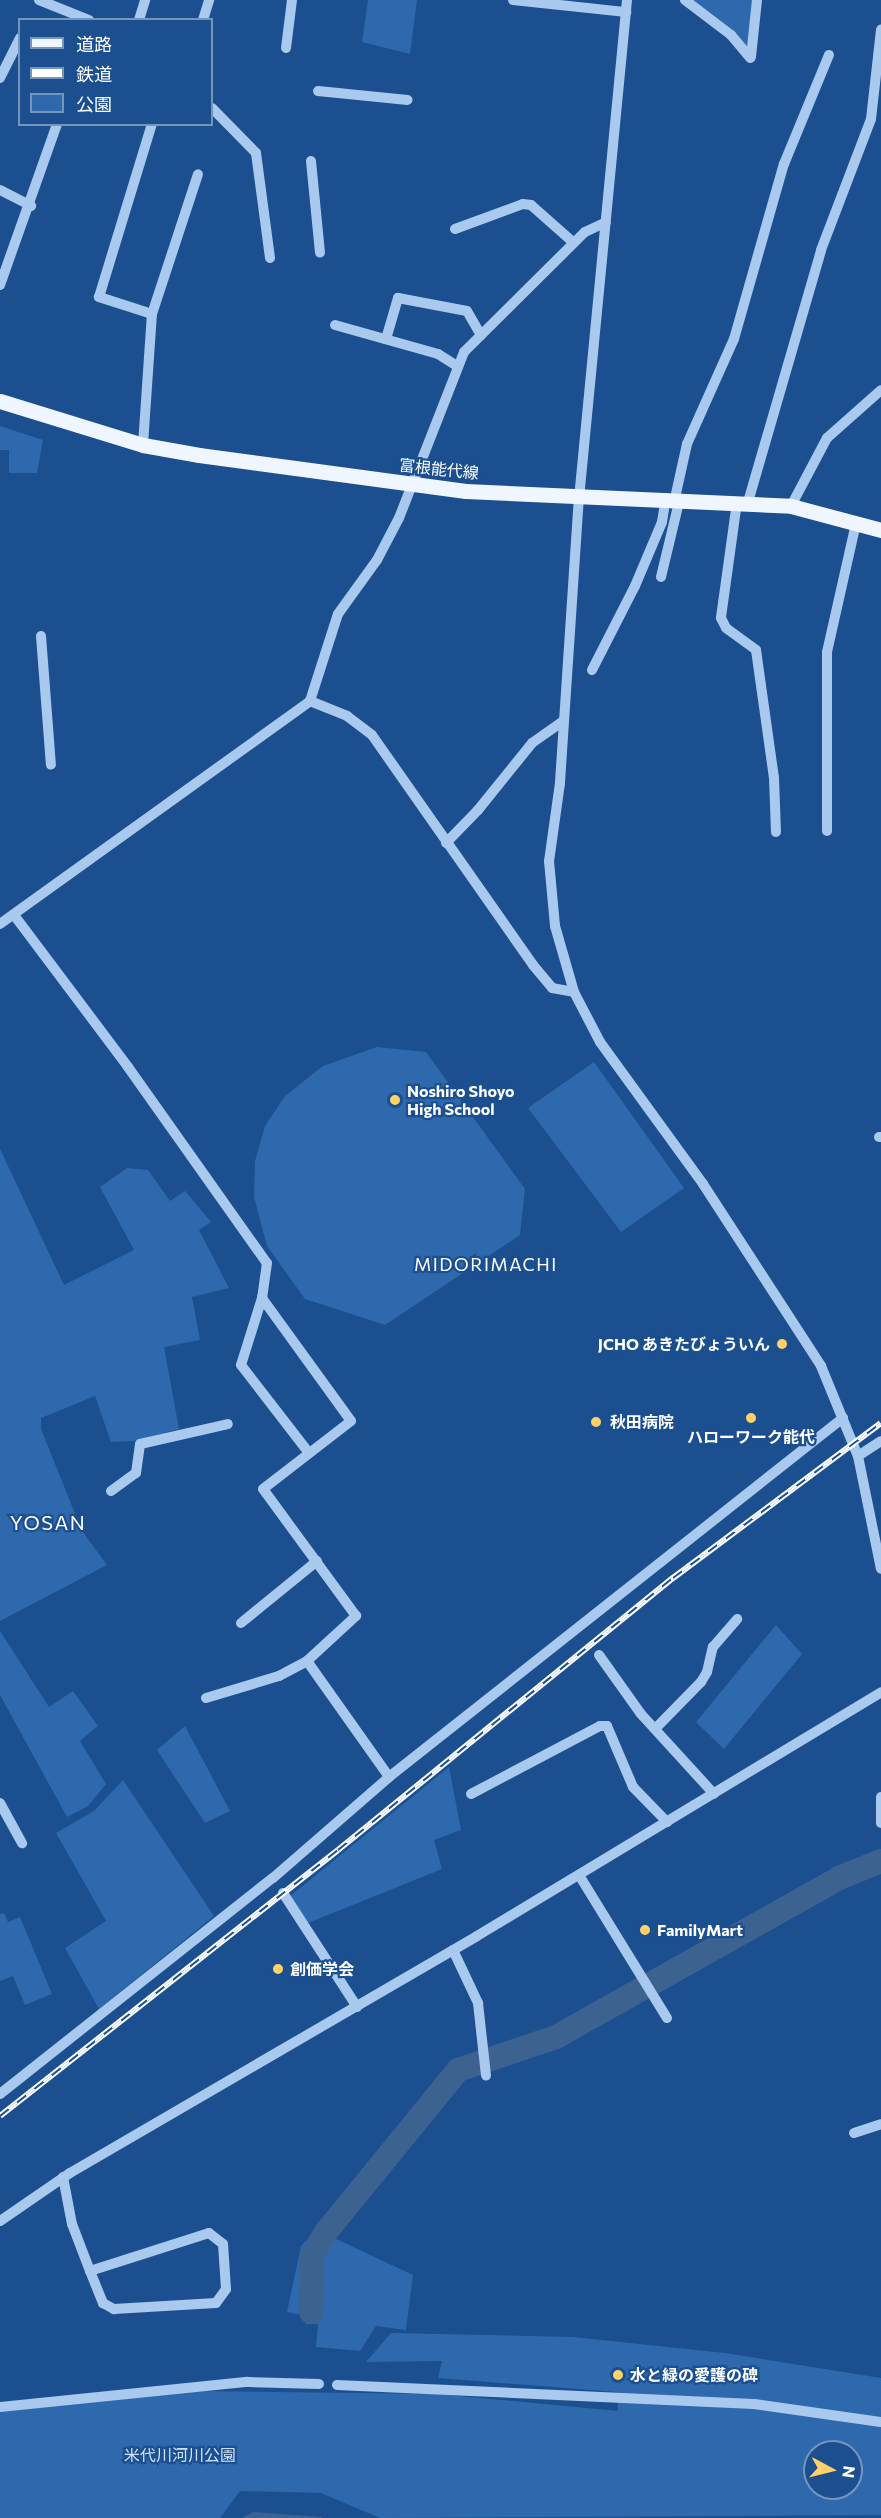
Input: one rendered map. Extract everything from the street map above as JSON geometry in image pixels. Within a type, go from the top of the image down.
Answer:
[{"type":"main road","name":"富根能代線","points":[[0,401],[143,445],[411,486],[579,496],[674,498],[791,506],[881,530]]},
{"type":"street","points":[[39,0],[84,18]]},
{"type":"street","points":[[140,18],[145,0]]},
{"type":"street","points":[[204,18],[209,0]]},
{"type":"street","points":[[286,48],[292,0]]},
{"type":"street","points":[[513,0],[626,12]]},
{"type":"street","points":[[627,0],[579,496],[563,721],[549,861],[555,926],[574,992],[600,1042],[703,1184],[821,1366],[858,1456],[881,1566]]},
{"type":"street","points":[[685,0],[731,35],[751,57],[757,0]]},
{"type":"street","points":[[776,832],[774,778],[756,650],[726,628],[721,618],[742,502],[822,250],[871,119],[881,30]]},
{"type":"street","points":[[0,78],[18,42]]},
{"type":"street","points":[[661,577],[674,498],[687,444],[734,339],[784,164],[829,55]]},
{"type":"street","points":[[318,91],[408,100]]},
{"type":"street","points":[[213,109],[256,153],[270,258]]},
{"type":"street","points":[[0,285],[31,206],[38,173],[56,126]]},
{"type":"street","points":[[151,126],[99,297],[152,314]]},
{"type":"street","points":[[311,161],[320,253]]},
{"type":"street","points":[[143,445],[152,314],[198,174]]},
{"type":"street","points":[[0,190],[31,206]]},
{"type":"street","points":[[455,229],[523,204],[531,205],[574,243]]},
{"type":"street","points":[[0,924],[310,701],[338,614],[377,560],[411,486],[464,352],[585,231],[606,222]]},
{"type":"street","points":[[386,339],[398,298],[467,311],[481,335]]},
{"type":"street","points":[[335,325],[438,354],[457,366]]},
{"type":"street","points":[[791,506],[803,476],[827,438],[879,395]]},
{"type":"street","points":[[592,670],[635,586],[674,498]]},
{"type":"street","points":[[827,831],[827,652],[856,523]]},
{"type":"street","points":[[41,636],[51,765]]},
{"type":"street","points":[[310,701],[362,725],[532,965],[552,988],[574,992]]},
{"type":"street","points":[[446,843],[478,810],[532,742],[563,721]]},
{"type":"street","points":[[14,915],[128,1066],[267,1263],[262,1298],[241,1365],[309,1454]]},
{"type":"street","points":[[206,1698],[279,1676],[306,1661],[356,1616],[263,1489],[351,1421],[262,1298]]},
{"type":"street","points":[[0,2094],[273,1878],[389,1777],[843,1418]]},
{"type":"street","points":[[111,1491],[136,1473],[140,1444],[228,1424]]},
{"type":"street","points":[[858,1456],[881,1441]]},
{"type":"street","points":[[241,1623],[317,1562]]},
{"type":"street","points":[[655,1729],[701,1682],[707,1672],[713,1647],[737,1619]]},
{"type":"street","points":[[599,1655],[655,1729],[714,1794]]},
{"type":"street","points":[[306,1661],[389,1777]]},
{"type":"street","points":[[0,2221],[63,2177],[357,2007],[881,1692]]},
{"type":"street","points":[[471,1794],[600,1726],[607,1726],[633,1786],[667,1822]]},
{"type":"street","points":[[881,1797],[881,1823]]},
{"type":"street","points":[[0,1803],[22,1843]]},
{"type":"street","points":[[579,1875],[639,1976],[667,2018]]},
{"type":"street","points":[[283,1893],[357,2007]]},
{"type":"street","points":[[453,1950],[478,2003],[486,2050],[486,2076]]},
{"type":"street","points":[[854,2133],[881,2124]]},
{"type":"street","points":[[63,2177],[72,2224],[90,2271],[103,2303],[114,2309],[216,2303],[226,2289],[223,2244],[209,2233],[90,2271]]},
{"type":"street","points":[[0,2407],[25,2401],[248,2382],[318,2384]]},
{"type":"street","points":[[337,2385],[754,2404],[881,2422]]},
{"type":"green space","points":[[368,0],[417,0],[410,54],[362,42]]},
{"type":"green space","points":[[690,0],[754,0],[750,48],[746,49]]},
{"type":"green space","points":[[0,426],[43,440],[37,473],[9,473],[9,450],[0,450]]},
{"type":"green space","points":[[377,1047],[426,1052],[525,1189],[520,1235],[385,1325],[305,1299],[267,1246],[254,1197],[255,1161],[265,1126],[285,1096],[323,1066]]},
{"type":"green space","points":[[594,1062],[684,1188],[621,1232],[528,1108]]},
{"type":"green space","points":[[0,1149],[64,1285],[134,1250],[100,1187],[127,1168],[148,1170],[170,1201],[185,1191],[211,1222],[199,1230],[229,1288],[192,1297],[200,1340],[164,1347],[179,1429],[133,1441],[111,1442],[95,1396],[41,1418],[41,1429],[82,1531],[107,1565],[0,1621]]},
{"type":"green space","points":[[776,1625],[802,1654],[724,1749],[696,1722]]},
{"type":"green space","points":[[0,1631],[49,1707],[73,1691],[98,1726],[80,1741],[106,1784],[88,1806],[67,1817],[0,1695]]},
{"type":"green space","points":[[185,1726],[230,1811],[205,1823],[157,1750]]},
{"type":"green space","points":[[449,1767],[461,1830],[434,1840],[442,1869],[308,1923],[289,1897]]},
{"type":"green space","points":[[123,1780],[214,1916],[99,2009],[65,1948],[106,1921],[56,1833],[94,1811]]},
{"type":"green space","points":[[4,1913],[8,1922],[20,1917],[52,1994],[25,2005],[13,1976],[0,1981],[0,1914]]},
{"type":"green space","points":[[317,2230],[413,2275],[406,2330],[376,2326],[360,2351],[316,2347],[318,2324],[305,2324],[306,2316],[287,2312],[301,2246]]},
{"type":"green space","name":"米代川河川公園","points":[[391,2333],[573,2337],[725,2353],[881,2378],[881,2515],[380,2518],[321,2493],[240,2491],[220,2518],[0,2518],[0,2412],[29,2405],[192,2391],[438,2394],[618,2411],[617,2392],[438,2378],[442,2361],[366,2362]]},
{"type":"shaded area","points":[[318,2236],[327,2241],[317,2259],[316,2312],[306,2311],[304,2273],[308,2251]]},
{"type":"shaded area","points":[[253,2512],[321,2517],[323,2518],[242,2518]]},
{"type":"waterway","points":[[311,2312],[312,2256],[326,2232],[458,2070],[556,2037],[839,1878],[881,1861]]},
{"type":"railway","points":[[0,2116],[338,1850],[673,1578],[881,1423]]},
{"type":"place","name":"Noshiro Shoyo High School","points":[[395,1100]]},
{"type":"place","name":"JCHO あきたびょういん","points":[[782,1344]]},
{"type":"place","name":"ハローワーク能代","points":[[751,1418]]},
{"type":"place","name":"秋田病院","points":[[596,1422]]},
{"type":"place","name":"FamilyMart","points":[[645,1930]]},
{"type":"place","name":"創価学会","points":[[278,1969]]},
{"type":"place","name":"水と緑の愛護の碑","points":[[618,2375]]},
{"type":"district","name":"MIDORIMACHI","points":[[486,1264]]},
{"type":"district","name":"YOSAN","points":[[48,1522]]}]
